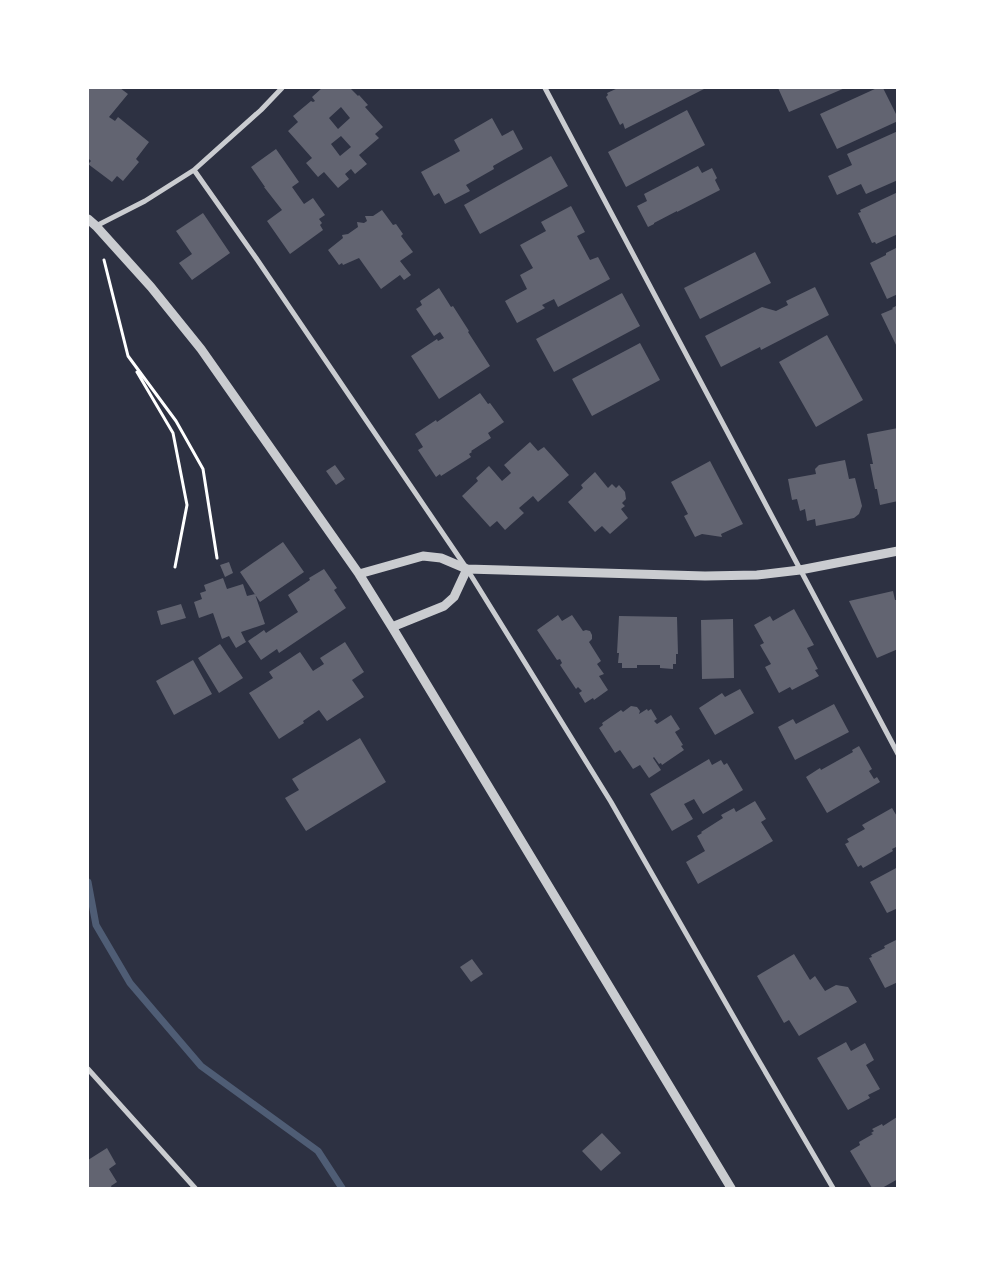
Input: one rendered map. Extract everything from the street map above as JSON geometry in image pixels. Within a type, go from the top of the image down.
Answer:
[{"type":"street","points":[[96,226],[145,201],[194,170],[261,110],[282,88]]},
{"type":"street","points":[[544,88],[898,754]]},
{"type":"street","points":[[194,170],[467,569],[611,802],[833,1188]]},
{"type":"street","points":[[88,219],[151,288],[201,349],[358,574],[392,627],[731,1188]]},
{"type":"street","points":[[358,574],[423,556],[441,558],[467,569],[705,576],[757,575],[800,570],[898,551]]},
{"type":"street","points":[[392,627],[444,606],[454,597],[467,569]]},
{"type":"street","points":[[88,1069],[195,1188]]},
{"type":"path","points":[[103,254],[128,356],[173,433],[187,505],[176,567]]},
{"type":"path","points":[[128,356],[176,422],[203,468],[217,558]]},
{"type":"building","points":[[88,88],[120,88],[128,94],[109,117],[115,121],[118,117],[149,142],[136,159],[139,162],[123,181],[117,176],[112,182],[88,164],[91,161],[88,158]]},
{"type":"building","points":[[322,88],[350,88],[368,105],[365,107],[383,127],[375,134],[379,138],[359,155],[367,164],[355,174],[351,169],[345,174],[349,179],[338,188],[324,172],[318,177],[306,163],[312,158],[288,131],[298,122],[293,116],[311,101],[315,101],[312,97]],"holes":[[[341,107],[350,118],[338,129],[329,118]],[[341,136],[351,147],[340,156],[331,144]]]},
{"type":"building","points":[[618,88],[706,88],[625,129],[623,123],[620,125],[606,97],[607,93]]},
{"type":"building","points":[[778,88],[845,88],[789,112]]},
{"type":"building","points":[[877,88],[883,88],[898,121],[837,149],[820,114]]},
{"type":"building","points":[[687,110],[705,145],[626,187],[608,152]]},
{"type":"building","points":[[492,118],[502,136],[513,130],[523,149],[493,166],[494,169],[466,185],[470,191],[445,204],[439,193],[434,196],[421,172],[460,151],[454,140]]},
{"type":"building","points":[[898,131],[898,180],[866,194],[861,184],[837,195],[828,176],[852,165],[847,154]]},
{"type":"building","points":[[276,149],[299,182],[292,187],[304,204],[313,198],[325,215],[319,219],[323,230],[290,254],[267,221],[282,210],[251,167]]},
{"type":"building","points":[[551,156],[568,186],[480,234],[464,205]]},
{"type":"building","points":[[698,166],[702,173],[712,168],[720,190],[648,227],[637,206],[647,201],[644,194]]},
{"type":"building","points":[[898,192],[898,234],[876,244],[875,242],[872,243],[858,213],[861,212],[860,210]]},
{"type":"building","points":[[571,206],[585,232],[577,236],[590,260],[598,257],[610,279],[558,307],[554,299],[542,305],[545,308],[517,323],[505,301],[527,289],[520,275],[533,268],[520,245],[546,231],[541,222]]},
{"type":"building","points":[[382,210],[393,225],[396,224],[403,234],[401,236],[413,252],[400,261],[411,275],[404,280],[400,275],[381,289],[359,258],[339,265],[328,250],[343,238],[342,235],[348,234],[358,227],[357,222],[364,223],[367,221],[365,216],[373,216]]},
{"type":"building","points":[[203,213],[230,253],[192,280],[179,263],[192,254],[176,231]]},
{"type":"building","points":[[898,247],[898,294],[887,299],[870,263]]},
{"type":"building","points":[[755,252],[771,283],[700,319],[684,288]]},
{"type":"building","points":[[815,287],[829,315],[761,350],[760,347],[721,367],[705,336],[762,307],[776,311],[788,305],[786,301]]},
{"type":"building","points":[[439,288],[451,307],[453,306],[490,366],[439,399],[411,356],[437,339],[438,341],[444,338],[440,332],[434,336],[416,309],[422,305],[420,301]]},
{"type":"building","points":[[622,293],[640,326],[554,372],[536,339]]},
{"type":"building","points":[[898,305],[898,349],[881,314]]},
{"type":"building","points":[[827,335],[863,400],[816,427],[779,362]]},
{"type":"building","points":[[640,343],[660,380],[592,416],[572,379]]},
{"type":"building","points":[[480,393],[504,422],[488,433],[491,438],[471,451],[469,454],[471,457],[441,476],[440,474],[436,477],[418,450],[423,447],[415,434],[436,420],[437,422]]},
{"type":"building","points":[[898,428],[898,501],[880,505],[870,464],[873,464],[867,434]]},
{"type":"building","points":[[530,442],[538,451],[544,447],[569,475],[538,502],[533,496],[519,508],[524,513],[505,530],[497,521],[490,527],[462,496],[478,481],[476,478],[489,466],[502,481],[511,473],[504,465]]},
{"type":"building","points":[[845,460],[849,479],[855,478],[862,506],[859,514],[854,518],[816,526],[815,519],[807,521],[805,509],[800,511],[797,499],[792,500],[788,479],[816,474],[815,469],[819,465]]},
{"type":"building","points":[[710,461],[743,524],[721,534],[722,537],[702,534],[695,537],[684,516],[688,514],[671,482]]},
{"type":"building","points":[[335,465],[345,479],[336,485],[326,471]]},
{"type":"building","points":[[595,472],[608,488],[612,484],[616,488],[619,485],[625,492],[626,499],[622,503],[625,506],[621,509],[628,518],[610,534],[602,526],[595,532],[568,502],[583,488],[581,485]]},
{"type":"building","points":[[283,542],[304,572],[260,602],[240,572]]},
{"type":"building","points":[[229,562],[233,573],[225,577],[220,565]]},
{"type":"building","points":[[324,569],[337,588],[334,590],[346,608],[279,653],[277,649],[261,660],[248,641],[264,630],[266,633],[298,612],[288,595]]},
{"type":"building","points":[[223,578],[227,589],[243,584],[247,596],[255,594],[265,624],[241,632],[246,642],[236,648],[229,636],[222,639],[213,613],[199,618],[194,602],[202,599],[200,593],[206,591],[204,585]]},
{"type":"building","points":[[893,591],[895,600],[898,600],[898,649],[877,658],[849,601]]},
{"type":"building","points":[[181,604],[186,618],[161,625],[157,611]]},
{"type":"building","points":[[794,609],[814,645],[807,648],[818,669],[815,670],[819,676],[792,690],[790,687],[779,693],[765,667],[771,664],[760,645],[764,643],[754,625],[770,616],[773,621]]},
{"type":"building","points":[[558,615],[562,621],[572,615],[583,631],[590,631],[592,635],[592,639],[589,642],[601,661],[597,664],[604,674],[599,676],[608,690],[594,700],[593,698],[585,703],[579,693],[582,691],[578,687],[576,689],[560,665],[562,663],[560,659],[557,660],[537,630]]},
{"type":"building","points":[[619,616],[677,617],[678,654],[676,654],[676,664],[673,664],[673,669],[660,668],[660,665],[637,665],[637,668],[622,668],[622,663],[618,663],[619,653],[617,653]]},
{"type":"building","points":[[733,619],[734,678],[702,679],[701,620]]},
{"type":"building","points":[[345,642],[364,672],[352,680],[364,697],[327,721],[319,710],[303,721],[304,723],[279,739],[249,693],[273,678],[269,672],[300,652],[313,671],[324,664],[320,658]]},
{"type":"building","points":[[220,644],[243,678],[219,693],[198,658]]},
{"type":"building","points":[[193,660],[212,694],[174,715],[156,681]]},
{"type":"building","points":[[740,689],[754,713],[715,735],[699,708],[722,693],[725,697]]},
{"type":"building","points":[[834,704],[849,732],[795,760],[778,727],[793,719],[796,724]]},
{"type":"building","points":[[631,706],[637,707],[640,711],[639,714],[647,709],[648,711],[651,709],[657,719],[654,721],[657,724],[671,715],[680,729],[675,732],[684,750],[662,765],[654,757],[661,770],[649,778],[640,765],[633,769],[620,750],[615,753],[599,728],[603,725],[602,723],[621,710],[623,712]]},
{"type":"building","points":[[360,738],[386,782],[306,831],[285,798],[299,790],[292,779]]},
{"type":"building","points":[[859,746],[872,769],[869,771],[874,779],[877,777],[880,782],[827,813],[806,777],[853,752],[852,750]]},
{"type":"building","points":[[709,759],[712,765],[721,760],[724,765],[727,763],[743,790],[703,814],[694,799],[684,804],[693,819],[672,831],[650,794]]},
{"type":"building","points":[[755,801],[766,819],[761,822],[773,841],[698,884],[686,862],[705,851],[697,836],[723,818],[721,815],[734,808],[736,812]]},
{"type":"building","points":[[892,808],[898,818],[898,846],[892,849],[893,851],[863,868],[861,865],[858,867],[845,844],[849,842],[847,839],[865,829],[862,825]]},
{"type":"building","points":[[898,867],[898,908],[887,913],[870,882]]},
{"type":"building","points":[[898,939],[898,982],[885,988],[869,958],[885,948],[884,946]]},
{"type":"building","points":[[794,954],[810,980],[815,976],[825,991],[836,985],[848,987],[857,1002],[799,1036],[789,1020],[784,1023],[757,976]]},
{"type":"building","points":[[472,959],[483,974],[471,982],[460,967]]},
{"type":"building","points":[[846,1042],[851,1051],[865,1043],[874,1060],[866,1065],[880,1089],[868,1095],[870,1098],[848,1110],[817,1058]]},
{"type":"building","points":[[897,1117],[898,1179],[882,1188],[872,1188],[850,1151],[860,1145],[859,1142],[873,1134],[871,1133],[874,1131],[872,1129],[882,1124],[883,1126]]},
{"type":"building","points":[[602,1133],[621,1153],[601,1171],[582,1151]]},
{"type":"building","points":[[107,1148],[116,1164],[109,1169],[117,1182],[111,1186],[112,1188],[88,1188],[88,1160]]},
{"type":"waterway","points":[[88,882],[96,925],[130,983],[201,1066],[318,1151],[342,1188]]}]
